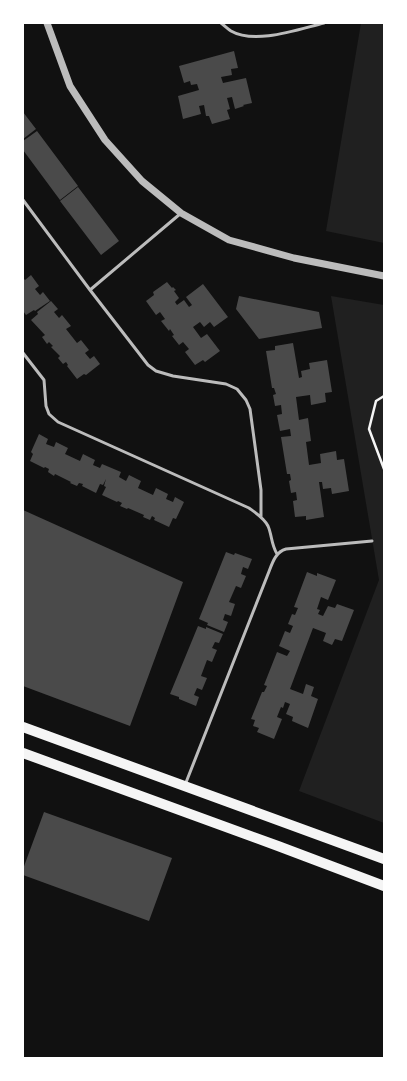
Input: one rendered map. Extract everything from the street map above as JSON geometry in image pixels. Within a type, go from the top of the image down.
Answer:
[{"type":"main road","points":[[23,727],[384,860]]},
{"type":"main road","points":[[23,753],[384,886]]},
{"type":"street","points":[[47,23],[70,86],[105,140],[142,181],[181,213],[229,240],[294,258],[384,276]]},
{"type":"lane","points":[[221,23],[231,31],[241,35],[268,37],[324,23]]},
{"type":"lane","points":[[23,200],[148,365],[156,371],[173,376],[226,384],[237,389],[246,400],[250,409],[261,490],[261,517]]},
{"type":"lane","points":[[90,290],[181,213]]},
{"type":"lane","points":[[23,353],[44,380],[49,414],[58,422],[249,508],[261,517],[268,526],[273,547],[277,554]]},
{"type":"lane","points":[[185,786],[277,554],[286,549],[372,541]]},
{"type":"path","points":[[384,396],[376,401],[369,429],[384,469]]},
{"type":"shaded area","points":[[361,23],[384,23],[384,243],[326,231]]},
{"type":"shaded area","points":[[331,296],[384,305],[384,823],[299,791],[379,580]]},
{"type":"building","points":[[234,51],[238,68],[231,69],[232,75],[221,77],[223,83],[246,78],[252,103],[235,109],[232,97],[227,98],[230,109],[227,110],[230,119],[212,124],[209,116],[206,116],[204,105],[199,106],[201,114],[183,119],[178,96],[199,90],[197,84],[191,85],[190,81],[184,83],[179,66]]},
{"type":"building","points":[[23,112],[36,129],[23,139]]},
{"type":"building","points":[[37,131],[78,186],[60,200],[23,150],[23,141]]},
{"type":"building","points":[[78,187],[119,241],[101,255],[60,201]]},
{"type":"building","points":[[31,275],[39,286],[35,289],[40,295],[43,292],[50,301],[26,315],[23,311],[23,278],[25,280]]},
{"type":"building","points":[[167,282],[176,290],[174,291],[179,298],[175,302],[177,305],[184,300],[189,307],[192,305],[186,297],[203,284],[228,317],[214,327],[210,322],[204,327],[200,322],[193,327],[201,338],[207,334],[220,351],[205,362],[203,360],[195,365],[185,352],[189,349],[183,342],[179,345],[172,336],[174,335],[170,329],[169,331],[161,321],[165,319],[160,312],[156,315],[146,301],[154,295],[153,292]]},
{"type":"building","points":[[239,296],[319,312],[322,328],[259,339],[236,309]]},
{"type":"building","points":[[51,301],[58,309],[54,312],[59,318],[62,315],[71,326],[66,329],[77,343],[81,340],[89,350],[85,353],[90,359],[94,356],[100,364],[86,375],[84,374],[77,379],[67,366],[68,365],[66,362],[63,364],[58,358],[60,356],[51,347],[53,346],[49,342],[47,344],[42,337],[45,335],[31,320],[38,314],[37,312]]},
{"type":"building","points":[[293,343],[299,378],[302,377],[301,371],[310,369],[309,363],[327,360],[332,392],[325,393],[326,402],[311,405],[310,395],[296,397],[299,420],[308,418],[311,441],[306,442],[309,465],[321,463],[320,454],[336,451],[337,460],[344,459],[349,491],[332,494],[331,488],[323,489],[322,482],[319,482],[324,517],[306,520],[306,516],[295,517],[293,501],[297,500],[296,492],[291,493],[289,481],[291,480],[290,474],[287,474],[281,437],[291,436],[290,429],[280,431],[277,415],[282,414],[281,405],[275,406],[273,395],[276,394],[274,388],[272,388],[266,351],[275,350],[275,346]]},
{"type":"building","points":[[39,434],[48,439],[46,444],[54,447],[56,442],[68,448],[65,454],[80,461],[83,454],[95,460],[93,465],[100,468],[102,464],[121,472],[119,477],[126,481],[129,475],[141,481],[138,488],[153,495],[156,488],[168,494],[166,499],[173,502],[175,497],[184,502],[176,519],[173,518],[169,527],[154,520],[155,518],[152,516],[150,520],[143,517],[144,515],[120,506],[122,503],[102,495],[106,487],[104,486],[106,479],[103,485],[100,484],[96,493],[82,486],[83,484],[79,483],[77,486],[55,474],[54,476],[48,472],[49,469],[30,461],[33,454],[31,452]]},
{"type":"building","points":[[23,510],[183,582],[130,726],[23,686]]},
{"type":"building","points":[[226,552],[234,555],[235,553],[252,559],[248,569],[243,567],[241,574],[246,576],[241,588],[236,586],[229,602],[235,604],[231,616],[225,614],[223,620],[228,622],[224,632],[207,625],[208,623],[199,619]]},
{"type":"building","points":[[307,572],[317,576],[317,573],[336,580],[328,600],[321,597],[317,609],[320,610],[318,614],[323,616],[328,606],[335,608],[337,604],[354,610],[342,641],[335,639],[332,645],[323,641],[326,633],[313,628],[290,689],[303,694],[306,684],[314,687],[311,696],[318,699],[308,728],[292,721],[293,717],[286,714],[290,704],[285,702],[277,717],[282,719],[274,739],[257,732],[259,728],[253,726],[255,720],[251,719],[262,692],[264,692],[267,686],[264,685],[277,652],[287,656],[290,651],[279,646],[285,631],[290,633],[293,626],[288,624],[292,614],[295,615],[298,608],[294,607]]},
{"type":"building","points":[[198,626],[206,629],[206,627],[223,634],[219,643],[215,642],[212,648],[217,650],[212,662],[207,660],[201,676],[207,678],[202,690],[197,688],[194,695],[199,697],[196,706],[170,694]]},
{"type":"building","points":[[44,812],[172,858],[149,921],[23,875],[23,869]]}]
